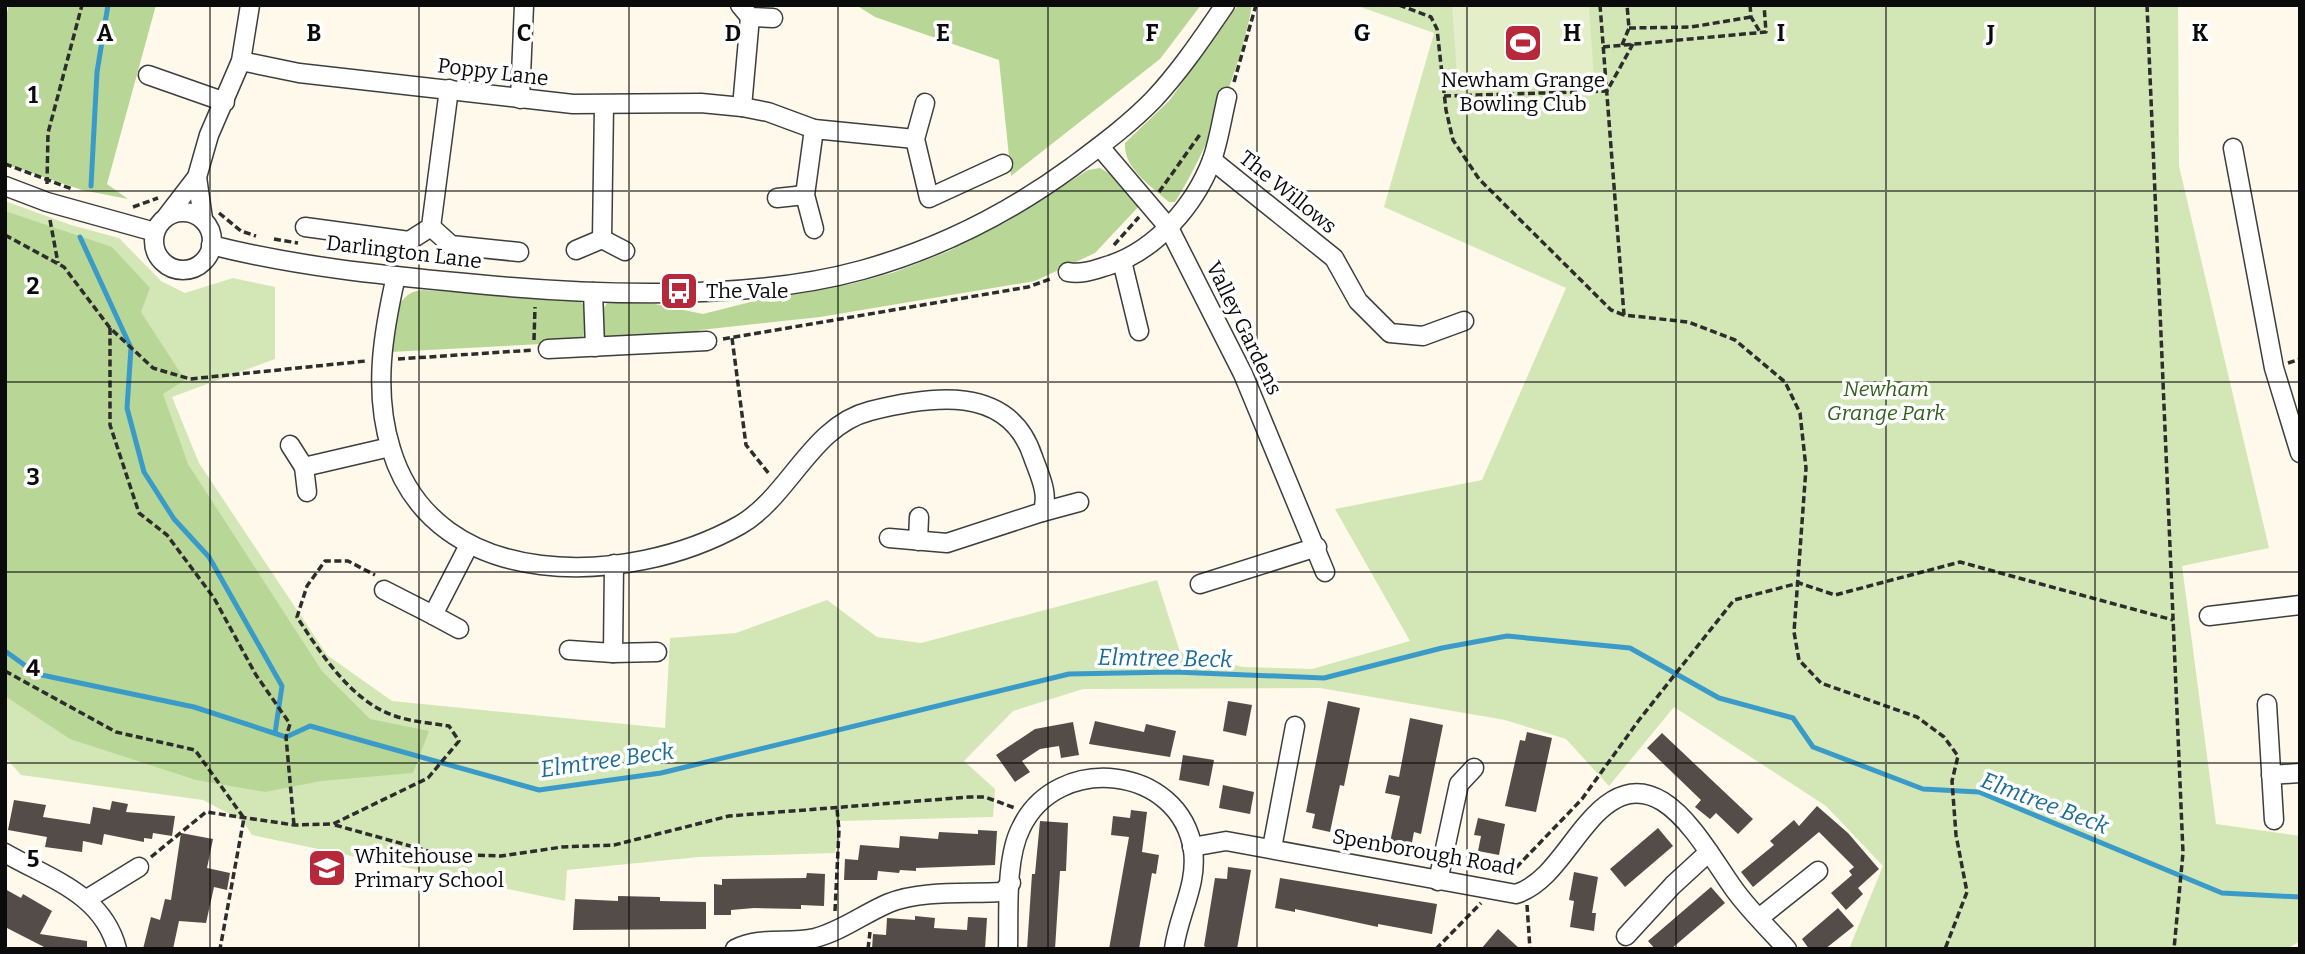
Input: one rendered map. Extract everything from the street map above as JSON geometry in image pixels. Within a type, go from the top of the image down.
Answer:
[{"type":"street","points":[[197,177],[203,219],[209,228],[211,245],[201,263],[179,269],[169,266],[157,254],[155,232],[197,177],[209,135],[241,61],[250,5]]},
{"type":"street","points":[[520,99],[524,5]]},
{"type":"street","name":"Darlington Lane","points":[[211,245],[252,256],[396,276],[593,292],[766,287],[861,270],[935,245],[996,216],[1048,184],[1100,146],[1153,100],[1190,56],[1226,5]]},
{"type":"street","points":[[742,107],[745,11],[773,19]]},
{"type":"street","name":"Poppy Lane","points":[[241,61],[299,74],[520,99],[604,105],[701,103],[742,107],[768,112],[814,129],[915,139]]},
{"type":"street","points":[[148,75],[225,102]]},
{"type":"street","points":[[431,227],[449,89]]},
{"type":"street","points":[[1068,272],[1079,274],[1130,258],[1169,228],[1193,196],[1212,160],[1227,97]]},
{"type":"street","points":[[925,103],[915,139],[929,198],[1003,164]]},
{"type":"street","points":[[601,239],[604,105]]},
{"type":"street","points":[[814,129],[805,195],[814,229]]},
{"type":"street","name":"Valley Gardens","points":[[1100,146],[1169,228],[1243,374],[1317,547],[1325,572]]},
{"type":"street","points":[[2233,148],[2274,368],[2300,453]]},
{"type":"street","name":"The Willows","points":[[1212,160],[1334,258],[1358,301],[1390,332],[1423,336],[1464,321]]},
{"type":"street","points":[[5,186],[47,202],[155,232]]},
{"type":"street","points":[[777,198],[805,195]]},
{"type":"street","points":[[167,216],[182,212],[203,219]]},
{"type":"street","points":[[304,227],[409,241],[431,227]]},
{"type":"street","points":[[431,227],[451,245],[519,252]]},
{"type":"street","points":[[576,250],[601,239]]},
{"type":"street","points":[[601,239],[625,251]]},
{"type":"street","points":[[1122,261],[1139,331]]},
{"type":"street","points":[[396,276],[385,325],[380,390],[390,447],[399,471],[424,509],[469,545],[522,563],[548,566],[614,564],[711,538],[740,524],[782,491],[825,437],[846,422],[868,411],[958,397],[992,407],[1016,426],[1030,449],[1040,478],[1046,502],[1042,512]]},
{"type":"street","points":[[593,292],[595,347]]},
{"type":"street","points":[[541,350],[707,341]]},
{"type":"street","points":[[290,445],[304,467],[307,492]]},
{"type":"street","points":[[304,467],[390,447]]},
{"type":"street","points":[[889,538],[947,542],[1079,502]]},
{"type":"street","points":[[918,541],[919,517]]},
{"type":"street","points":[[433,615],[469,545]]},
{"type":"street","points":[[1200,584],[1317,547]]},
{"type":"street","points":[[614,564],[614,653]]},
{"type":"street","points":[[384,590],[459,629]]},
{"type":"street","points":[[2209,616],[2300,605]]},
{"type":"street","points":[[569,650],[657,652]]},
{"type":"street","points":[[2267,704],[2274,820]]},
{"type":"street","points":[[1272,848],[1295,726]]},
{"type":"street","points":[[1438,881],[1459,784],[1474,768]]},
{"type":"street","points":[[2271,775],[2300,773]]},
{"type":"street","points":[[1008,949],[1015,845],[1029,814],[1061,786],[1086,777],[1112,776],[1136,782],[1171,806],[1185,826],[1192,847],[1193,877],[1174,949]]},
{"type":"street","name":"Spenborough Road","points":[[1192,847],[1226,841],[1516,894],[1540,880],[1602,805],[1618,795],[1642,793],[1662,802],[1689,822],[1736,891],[1787,949]]},
{"type":"street","points":[[1626,936],[1673,885],[1709,852]]},
{"type":"street","points":[[5,853],[87,899],[106,920],[117,949]]},
{"type":"street","points":[[87,899],[139,867]]},
{"type":"street","points":[[1759,918],[1818,871]]},
{"type":"street","points":[[735,949],[751,941],[810,939],[834,932],[889,903],[915,896],[1002,892],[1011,883]]},
{"type":"path","points":[[59,264],[47,202],[48,133],[82,5]]},
{"type":"path","points":[[1227,97],[1234,84],[1256,5]]},
{"type":"path","points":[[1399,5],[1431,17],[1437,29],[1444,96],[1453,140],[1479,179],[1611,310],[1624,315],[1688,322],[1735,340],[1785,382],[1800,413],[1806,468],[1794,632],[1799,660],[1821,683],[1917,717],[1944,737],[1958,755],[1952,781],[1953,797],[1956,835],[1967,892],[1945,949]]},
{"type":"path","points":[[1600,5],[1624,315]]},
{"type":"path","points":[[1622,45],[1629,28],[1627,5]]},
{"type":"path","points":[[1750,5],[1751,17],[1760,32]]},
{"type":"path","points":[[1603,47],[1766,32],[1764,5]]},
{"type":"path","points":[[2147,5],[2183,853],[2174,949]]},
{"type":"path","points":[[1629,28],[1691,27],[1751,17]]},
{"type":"path","points":[[1606,91],[1633,44]]},
{"type":"path","points":[[1444,96],[1606,91]]},
{"type":"path","points":[[1106,252],[1149,205],[1204,128]]},
{"type":"path","points":[[5,164],[73,190]]},
{"type":"path","points":[[124,206],[145,205],[161,196]]},
{"type":"path","points":[[5,236],[59,264],[110,328],[153,368],[190,379],[382,360],[541,350],[535,307]]},
{"type":"path","points":[[707,341],[1028,287],[1068,272]]},
{"type":"path","points":[[110,328],[110,425],[139,513],[167,536],[214,598],[256,675],[290,724],[286,737],[294,825]]},
{"type":"path","points":[[732,337],[746,445],[782,491]]},
{"type":"path","points":[[332,824],[428,778],[452,754],[459,741],[449,726],[394,716],[361,696],[324,658],[297,617],[307,586],[325,561],[348,561],[384,581],[384,590]]},
{"type":"path","points":[[1436,949],[1582,799],[1734,600],[1799,583],[1835,595],[1960,562],[2173,620]]},
{"type":"path","points":[[5,671],[116,732],[195,750],[244,818],[220,949]]},
{"type":"path","points":[[139,867],[206,812],[294,825],[332,824],[439,854],[472,857],[614,845],[713,818],[985,797],[1029,814]]},
{"type":"path","points":[[834,932],[839,830],[837,809]]},
{"type":"path","points":[[1526,890],[1530,949]]},
{"type":"green space","points":[[9,5],[156,5],[107,184],[128,199],[82,190],[5,164],[5,20]]},
{"type":"green space","points":[[856,5],[1201,5],[1160,59],[1011,176],[999,60],[875,17]]},
{"type":"green space","points":[[1238,5],[1252,5],[1232,80],[1211,133],[1187,182],[1175,202],[1169,202],[1133,168],[1128,161],[1125,143],[1169,101]]},
{"type":"green space","name":"Newham Grange Park","points":[[1355,5],[2178,5],[2179,166],[2269,548],[2182,566],[2216,824],[2300,836],[2300,941],[2287,949],[1849,949],[1883,866],[1826,806],[1674,707],[1609,786],[1566,739],[1505,720],[1320,688],[1083,689],[1013,711],[964,761],[995,789],[993,817],[840,821],[835,853],[699,857],[567,870],[565,901],[252,835],[243,821],[203,800],[21,775],[5,757],[5,201],[71,225],[119,238],[161,281],[185,293],[233,278],[275,287],[275,359],[172,397],[199,463],[327,655],[392,701],[665,728],[670,638],[736,633],[827,600],[877,637],[921,643],[1157,580],[1180,652],[1243,667],[1312,669],[1410,641],[1335,509],[1482,480],[1566,288],[1384,207],[1434,33]]},
{"type":"green space","name":"Newham Grange Bowling Club","points":[[1452,5],[1589,5],[1594,80],[1458,89]]},
{"type":"green space","points":[[1100,168],[1112,175],[1140,205],[1095,253],[1035,281],[820,317],[700,330],[692,335],[607,340],[600,335],[600,313],[608,302],[655,304],[703,314],[778,295],[851,284],[895,272],[949,251],[1006,222],[1088,170]]},
{"type":"green space","points":[[5,211],[112,247],[150,288],[141,312],[185,380],[163,394],[188,464],[322,671],[370,719],[429,731],[413,773],[321,781],[265,792],[196,780],[70,739],[5,696]]},
{"type":"green space","points":[[422,290],[577,299],[586,307],[586,331],[580,342],[390,352],[396,313],[400,305],[412,293]]},
{"type":"building","points":[[1228,701],[1252,705],[1246,736],[1223,731]]},
{"type":"building","points":[[1328,701],[1360,708],[1344,786],[1340,785],[1330,832],[1312,828],[1315,814],[1306,812]]},
{"type":"building","points":[[1410,718],[1443,725],[1421,834],[1414,832],[1411,847],[1390,842],[1400,796],[1385,793],[1389,775],[1399,777]]},
{"type":"building","points":[[1095,721],[1144,732],[1146,724],[1176,731],[1170,757],[1089,744]]},
{"type":"building","points":[[1073,722],[1079,755],[1061,758],[1059,746],[1040,749],[1022,761],[1030,772],[1015,782],[996,755],[1035,729]]},
{"type":"building","points":[[1527,732],[1552,738],[1536,812],[1505,806],[1520,740],[1525,741]]},
{"type":"building","points":[[1662,733],[1753,819],[1738,834],[1716,813],[1710,819],[1695,807],[1701,800],[1647,748]]},
{"type":"building","points":[[1183,755],[1214,760],[1209,786],[1179,780]]},
{"type":"building","points":[[1223,785],[1254,792],[1250,814],[1219,808]]},
{"type":"building","points":[[14,800],[46,805],[43,817],[90,824],[93,807],[110,810],[112,801],[128,804],[126,812],[175,816],[172,836],[153,833],[152,839],[144,838],[144,842],[104,834],[102,845],[83,841],[82,852],[45,847],[47,837],[8,830]]},
{"type":"building","points":[[1817,806],[1848,833],[1879,869],[1858,888],[1863,894],[1846,910],[1831,893],[1852,875],[1849,871],[1854,867],[1819,832],[1753,887],[1741,872],[1774,845],[1770,841],[1794,820],[1799,826]]},
{"type":"building","points":[[1131,810],[1147,812],[1142,852],[1159,855],[1156,874],[1152,873],[1139,949],[1109,949],[1129,837],[1111,835],[1113,816],[1130,818]]},
{"type":"building","points":[[1478,818],[1505,824],[1499,855],[1478,851],[1481,836],[1474,835]]},
{"type":"building","points":[[1040,821],[1068,823],[1066,871],[1060,871],[1055,949],[1027,949],[1032,874],[1035,874]]},
{"type":"building","points":[[1658,828],[1673,846],[1625,887],[1610,869]]},
{"type":"building","points":[[978,830],[997,831],[995,865],[916,868],[916,871],[900,870],[899,873],[878,871],[877,880],[844,880],[845,859],[858,860],[860,845],[899,848],[900,836],[938,839],[939,832],[978,834]]},
{"type":"building","points":[[181,833],[213,839],[207,868],[230,873],[227,890],[214,887],[206,923],[179,921],[173,949],[143,949],[151,917],[160,920],[165,899],[171,900]]},
{"type":"building","points":[[1228,867],[1251,870],[1237,949],[1209,949],[1204,946],[1215,878],[1227,879]]},
{"type":"building","points":[[1574,872],[1598,877],[1592,913],[1596,913],[1594,931],[1570,927],[1574,901],[1569,900]]},
{"type":"building","points":[[807,873],[825,874],[824,906],[801,905],[801,909],[754,908],[731,910],[731,915],[714,915],[714,884],[722,885],[722,879],[806,878]]},
{"type":"building","points":[[1280,878],[1437,904],[1432,934],[1378,924],[1378,927],[1295,909],[1295,912],[1275,908]]},
{"type":"building","points":[[1711,887],[1725,903],[1671,949],[1655,949],[1648,941]]},
{"type":"building","points":[[5,889],[21,898],[23,894],[52,911],[40,934],[87,941],[87,949],[48,949],[5,927]]},
{"type":"building","points":[[618,896],[660,897],[660,901],[706,902],[706,929],[573,930],[575,899],[618,901]]},
{"type":"building","points":[[1838,908],[1854,926],[1825,949],[1809,949],[1802,939]]},
{"type":"building","points":[[915,916],[935,918],[934,928],[967,930],[968,917],[987,918],[985,949],[872,949],[873,934],[886,935],[887,918],[915,920]]},
{"type":"building","points":[[1498,929],[1520,949],[1481,949]]},
{"type":"waterway","points":[[91,186],[97,72],[108,5]]},
{"type":"waterway","points":[[80,237],[131,348],[127,408],[144,472],[174,519],[209,557],[282,686],[275,733]]},
{"type":"waterway","name":"Elmtree Beck","points":[[5,651],[37,674],[194,707],[286,737],[310,726],[539,790],[661,773],[1069,674],[1174,672],[1324,678],[1442,648],[1507,636],[1630,648],[1719,698],[1793,718],[1813,747],[1923,789],[1979,792],[2222,893],[2300,897]]},
{"type":"place","name":"Newham Grange Bowling Club","points":[[1523,43]]},
{"type":"place","name":"The Vale","points":[[679,291]]},
{"type":"place","name":"Whitehouse Primary School","points":[[327,868]]}]
